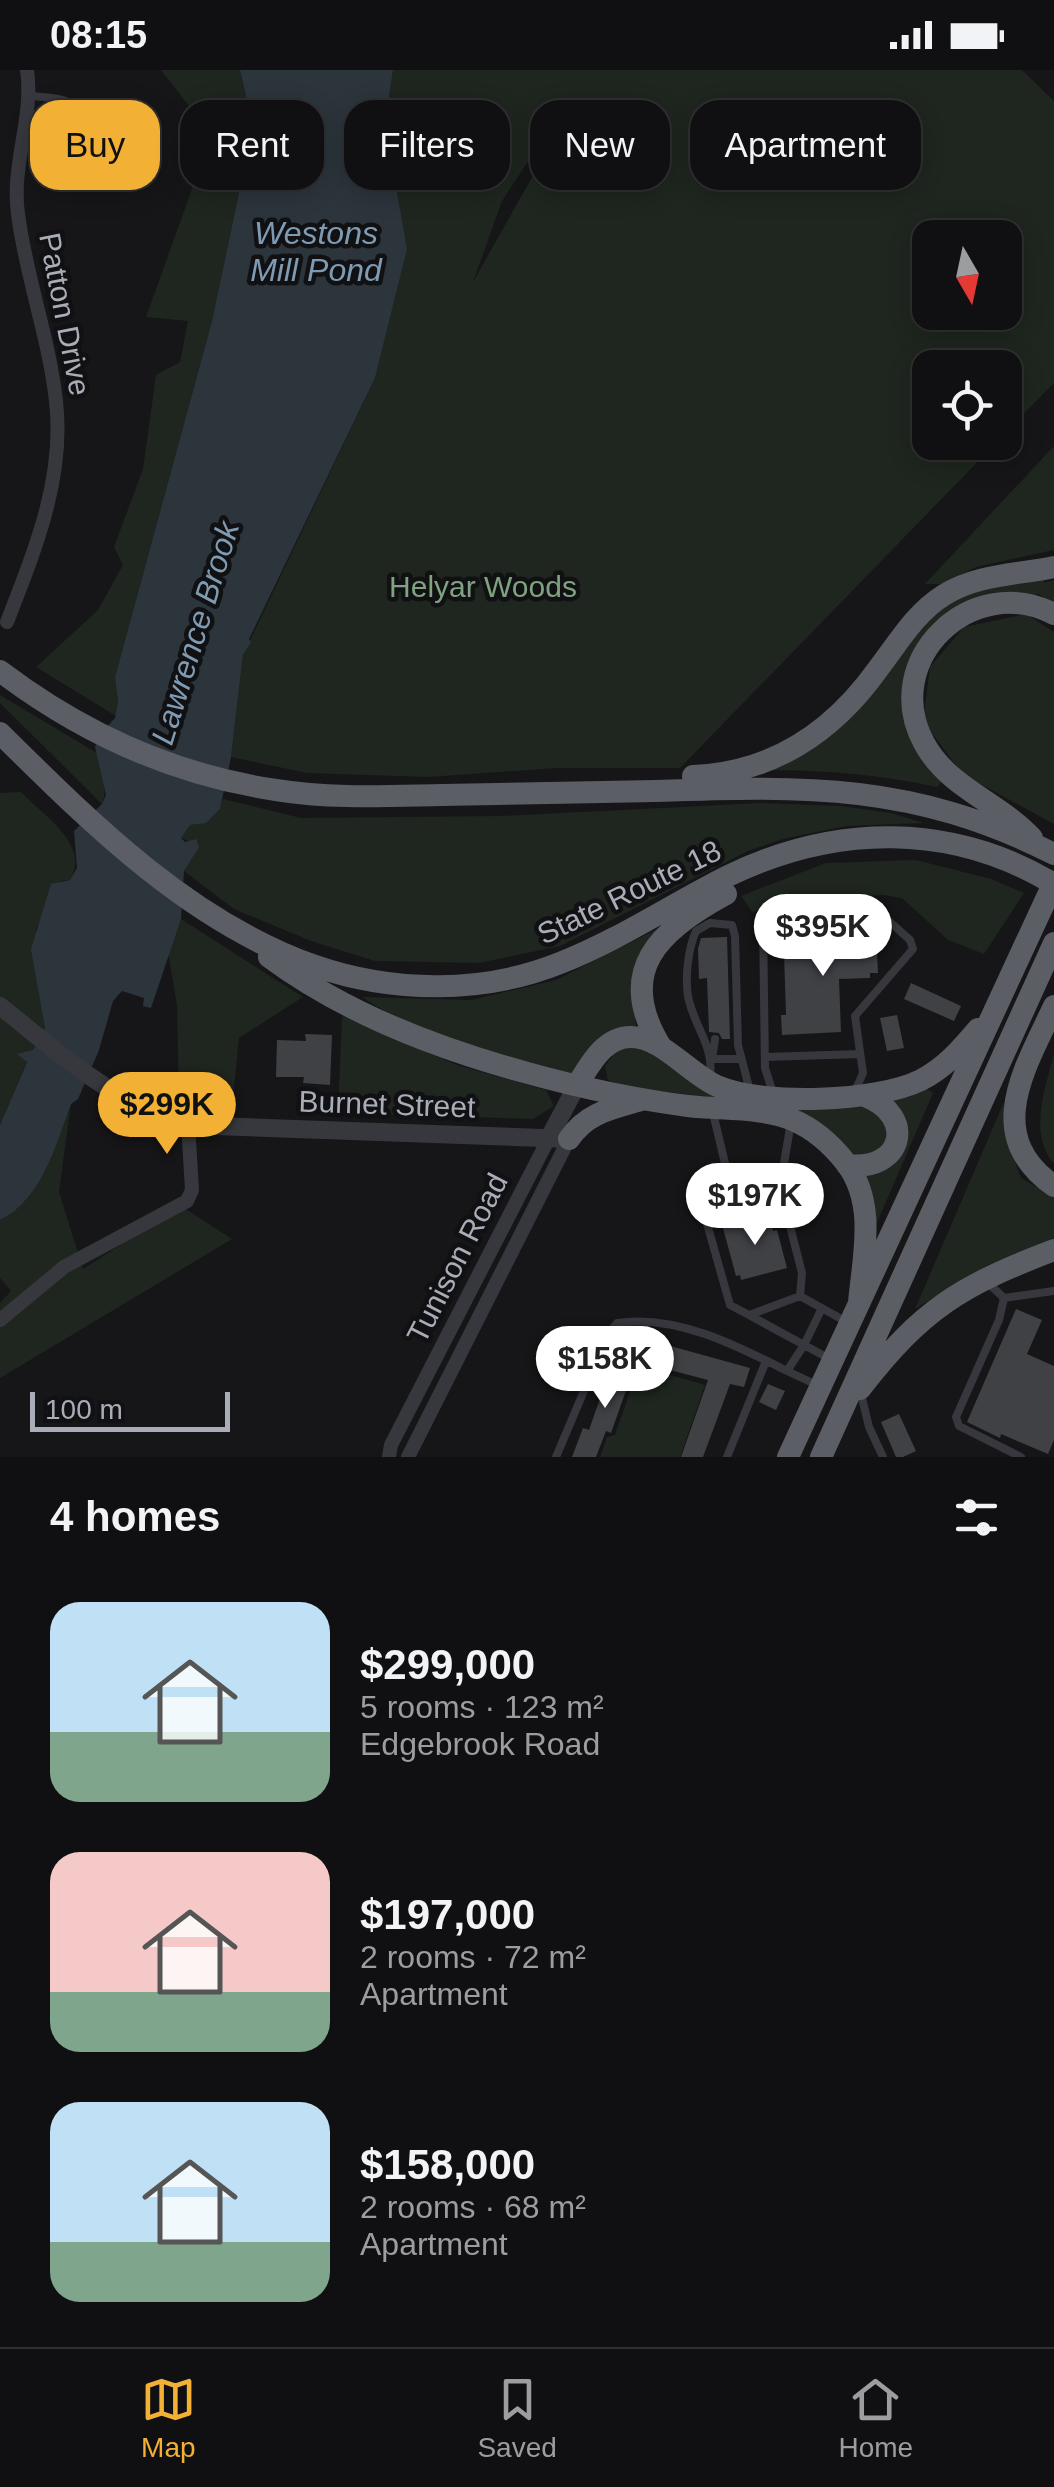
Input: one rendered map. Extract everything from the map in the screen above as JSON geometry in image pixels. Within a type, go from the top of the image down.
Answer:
[{"type":"highway","points":[[622,792],[675,776],[741,769],[788,752],[818,734],[853,702],[908,628],[934,602],[980,580],[1054,567]]},
{"type":"highway","points":[[1048,850],[1015,819],[964,788],[935,760],[918,731],[913,690],[928,646],[943,627],[964,613],[986,605],[1016,602],[1054,614]]},
{"type":"highway","name":"State Route 18","points":[[0,671],[65,716],[120,744],[230,782],[294,793],[372,796],[786,788],[860,792],[931,806],[980,821],[1048,850]]},
{"type":"highway","name":"State Route 18","points":[[0,733],[138,860],[223,922],[304,962],[348,976],[406,985],[476,983],[557,964],[741,870],[817,843],[882,835],[968,846],[1016,863],[1051,889]]},
{"type":"highway","points":[[0,751],[34,767]]},
{"type":"highway","points":[[661,1047],[646,1019],[640,990],[647,960],[658,942],[694,912],[817,843]]},
{"type":"highway","points":[[788,1457],[997,1008],[1051,889],[1054,871]]},
{"type":"highway","points":[[223,922],[298,978],[384,1022],[473,1056],[644,1099],[792,1120],[819,1136],[848,1164],[866,1214],[854,1313]]},
{"type":"highway","points":[[820,1457],[1054,943]]},
{"type":"highway","points":[[1054,1006],[1024,1071],[1014,1108],[1017,1136],[1024,1154],[1054,1186]]},
{"type":"highway","points":[[577,1085],[598,1053],[616,1040],[633,1036],[711,1070],[751,1095],[858,1096],[902,1088],[954,1058],[997,1008]]},
{"type":"highway","points":[[848,1164],[879,1163],[891,1152],[897,1138],[890,1110],[858,1096]]},
{"type":"highway","points":[[559,1139],[593,1115],[644,1099]]},
{"type":"highway","points":[[842,1411],[894,1345],[918,1322],[984,1278],[1054,1250]]},
{"type":"street","name":"Patton Drive","points":[[8,622],[47,517],[57,426],[46,345],[17,212],[18,169],[31,96],[28,70]]},
{"type":"street","name":"Burnet Street","points":[[0,1006],[91,1078],[132,1104],[188,1123],[559,1139]]},
{"type":"street","name":"Tunison Road","points":[[408,1457],[496,1287],[559,1139],[577,1085]]},
{"type":"street","points":[[0,1320],[64,1268],[187,1201],[192,1190],[188,1123]]},
{"type":"street","name":"Tunison Road","points":[[389,1457],[391,1444],[478,1278],[559,1139]]},
{"type":"street","points":[[478,1278],[496,1287]]},
{"type":"lane","points":[[22,145],[57,148],[70,144],[82,119],[75,106],[64,100],[31,96]]},
{"type":"lane","points":[[775,1096],[767,1082],[764,920],[881,914],[910,940],[913,949],[855,1016],[863,1073],[858,1096]]},
{"type":"lane","points":[[710,924],[711,938]]},
{"type":"lane","points":[[711,1070],[688,997],[690,944],[696,931],[710,924],[732,924],[740,1059],[751,1095]]},
{"type":"lane","points":[[711,1070],[715,1039]]},
{"type":"lane","points":[[766,1057],[860,1054]]},
{"type":"lane","points":[[711,1070],[740,1059]]},
{"type":"lane","points":[[712,1109],[733,1198]]},
{"type":"lane","points":[[792,1120],[780,1187],[802,1273],[800,1296]]},
{"type":"lane","points":[[780,1187],[702,1206],[730,1305],[832,1360]]},
{"type":"lane","points":[[984,1278],[1004,1298]]},
{"type":"lane","points":[[1004,1298],[1054,1292]]},
{"type":"lane","points":[[749,1315],[800,1296],[822,1308],[854,1313]]},
{"type":"lane","points":[[1004,1298],[956,1417],[959,1426],[1021,1457]]},
{"type":"lane","points":[[787,1371],[822,1308]]},
{"type":"lane","points":[[556,1457],[608,1334],[617,1323],[644,1319],[740,1347],[820,1386]]},
{"type":"lane","points":[[727,1457],[766,1360]]},
{"type":"lane","points":[[860,1388],[882,1457]]},
{"type":"green space","points":[[161,70],[240,70],[247,100],[184,100]]},
{"type":"green space","name":"Helyar Woods","points":[[393,70],[1022,70],[1054,101],[1054,383],[1022,416],[1022,350],[912,350],[912,460],[979,460],[680,768],[557,768],[428,777],[307,773],[231,757],[243,655],[375,378],[406,250],[396,190],[509,190],[473,282],[530,181],[530,190],[670,190],[670,100],[530,100],[530,158],[510,189],[510,100],[389,100]]},
{"type":"green space","points":[[192,190],[240,190],[212,321],[115,677],[116,716],[36,667],[98,610],[123,565],[114,547],[143,469],[156,375],[180,362],[188,321],[146,317]]},
{"type":"green space","points":[[1054,446],[1054,550],[976,567],[942,584],[925,584]]},
{"type":"green space","points":[[1044,577],[1044,583],[1054,580],[1054,604],[1037,593],[1035,598],[1000,594],[909,669],[942,782],[937,787],[853,774],[767,770],[925,619],[957,595]]},
{"type":"green space","points":[[1026,614],[1054,632],[1054,824],[962,774],[923,721],[930,667],[964,627]]},
{"type":"green space","points":[[0,695],[97,753],[104,785],[102,804],[0,703]]},
{"type":"green space","points":[[21,792],[70,843],[75,867],[70,880],[60,881],[36,929],[45,1028],[33,1050],[18,1055],[27,1061],[0,1125],[0,793]]},
{"type":"green space","points":[[223,799],[301,818],[501,816],[761,803],[842,806],[891,813],[924,823],[846,826],[783,839],[748,851],[560,946],[479,963],[375,961],[311,941],[234,909],[184,871],[189,841],[181,838],[190,825],[215,814]]},
{"type":"green space","points":[[916,860],[991,879],[1024,893],[984,954],[948,940],[902,898],[883,895],[774,903],[753,913],[741,896],[826,863]]},
{"type":"green space","points":[[181,919],[303,997],[239,1038],[232,1107],[179,1105],[177,1005],[168,952]]},
{"type":"green space","points":[[675,920],[634,968],[636,1028],[599,1037],[574,1074],[438,1035],[362,997],[471,1000],[556,980]]},
{"type":"green space","points":[[342,1016],[457,1065],[546,1090],[554,1106],[533,1119],[338,1113]]},
{"type":"green space","points":[[637,1044],[727,1099],[625,1087],[608,1080],[605,1066],[617,1050]]},
{"type":"green space","points":[[1054,1054],[1054,1164],[1046,1152],[1040,1125]]},
{"type":"green space","points":[[926,1088],[933,1093],[873,1232],[862,1173],[884,1169],[889,1100]]},
{"type":"green space","points":[[1004,1102],[1008,1142],[1021,1178],[1054,1197],[1054,1238],[985,1267],[915,1309]]},
{"type":"green space","points":[[71,1103],[59,1192],[83,1269],[181,1206],[232,1239],[0,1378],[0,1303],[11,1291],[0,1278],[0,1220],[27,1199],[37,1185]]},
{"type":"green space","points":[[780,1104],[865,1104],[884,1116],[888,1139],[876,1154],[854,1155]]},
{"type":"green space","points":[[642,1367],[705,1385],[680,1457],[600,1457],[607,1437],[615,1435]]},
{"type":"water","name":"Westons Mill Pond","points":[[240,70],[393,70],[389,100],[344,100],[344,190],[397,190],[407,249],[375,378],[243,655],[231,757],[220,809],[206,823],[190,825],[181,838],[185,842],[196,839],[199,847],[184,871],[181,919],[151,1008],[143,1006],[144,998],[122,991],[113,1001],[99,1050],[78,1099],[71,1104],[46,1170],[27,1199],[0,1220],[0,1125],[27,1062],[17,1054],[33,1050],[45,1028],[31,949],[51,884],[70,880],[77,868],[74,831],[106,795],[95,747],[100,734],[115,718],[115,677],[212,321],[240,190],[324,190],[324,100],[247,100]]},
{"type":"building","points":[[876,934],[878,973],[870,973],[870,978],[839,979],[841,1032],[782,1035],[781,1015],[786,1015],[784,954],[790,953],[790,938]]},
{"type":"building","points":[[727,937],[730,1039],[722,1039],[719,1033],[709,1032],[707,978],[699,979],[698,949],[701,938]]},
{"type":"building","points":[[911,983],[961,1006],[954,1021],[904,999]]},
{"type":"building","points":[[897,1015],[904,1048],[887,1051],[880,1018]]},
{"type":"building","points":[[305,1034],[332,1035],[330,1085],[303,1083],[304,1077],[276,1077],[277,1040],[306,1041]]},
{"type":"building","points":[[769,1216],[787,1268],[741,1280],[740,1275],[736,1276],[723,1228]]},
{"type":"building","points":[[1016,1309],[1042,1320],[1027,1354],[1054,1366],[1054,1440],[1048,1454],[967,1422]]},
{"type":"building","points":[[645,1339],[750,1368],[744,1387],[730,1384],[703,1457],[681,1457],[708,1380],[639,1362]]},
{"type":"building","points":[[613,1361],[634,1368],[611,1433],[606,1431],[596,1457],[572,1457],[583,1428],[589,1430]]},
{"type":"building","points":[[768,1384],[785,1391],[776,1410],[759,1402]]},
{"type":"building","points":[[899,1414],[916,1451],[903,1457],[896,1457],[881,1422]]},
{"type":"water label","name":"Lawrence Brook","points":[[195,633]]}]
